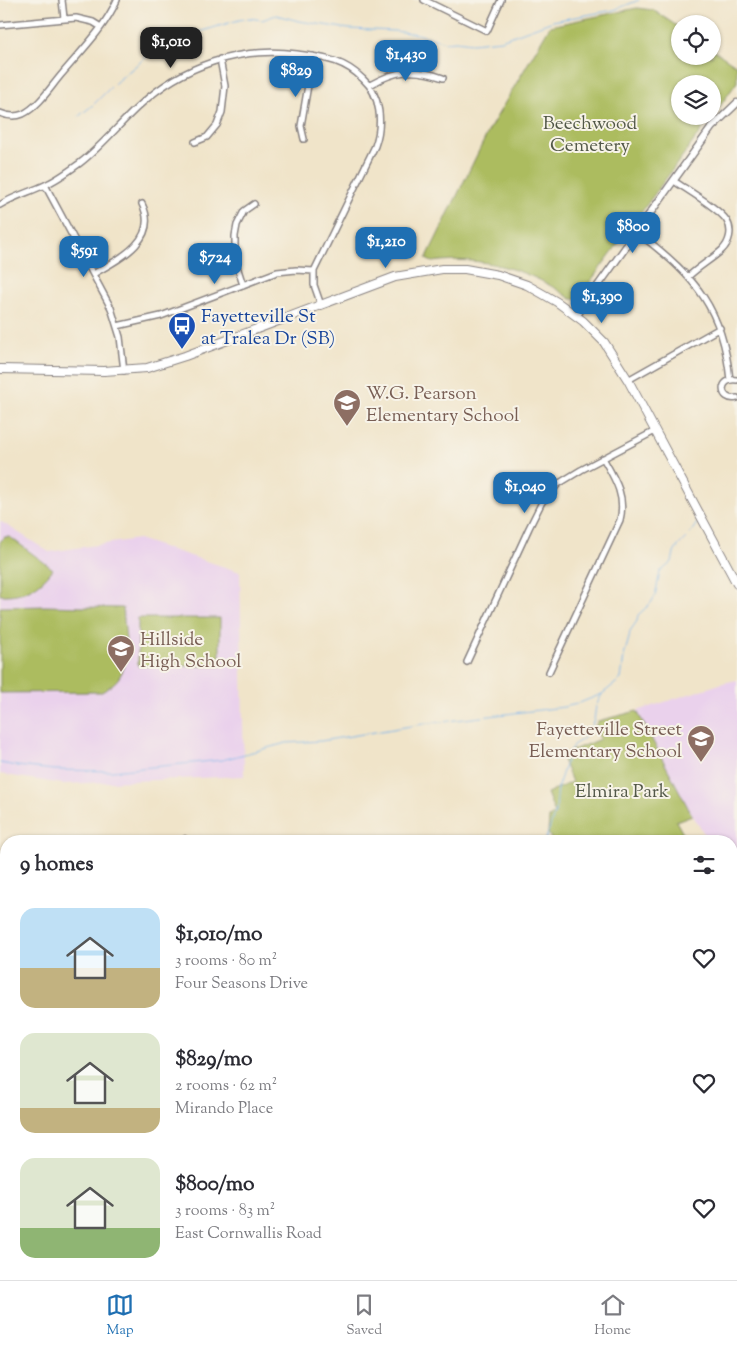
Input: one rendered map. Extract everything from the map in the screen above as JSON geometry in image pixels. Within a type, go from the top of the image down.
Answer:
[{"type":"main road","points":[[0,368],[124,370],[153,366],[395,277],[424,271],[465,269],[484,272],[527,285],[557,302],[577,315],[604,342],[628,380],[737,584]]},
{"type":"street","points":[[62,0],[64,18]]},
{"type":"street","points":[[0,114],[8,116],[19,115],[34,106],[102,27],[117,0]]},
{"type":"street","points":[[424,0],[486,31],[501,0]]},
{"type":"street","points":[[0,25],[64,18],[84,18],[102,27]]},
{"type":"street","points":[[0,205],[45,185],[82,161],[141,104],[164,85],[196,68],[220,59],[270,52],[335,60],[345,64],[370,85],[378,108],[380,124],[377,139],[314,271],[314,285],[321,305]]},
{"type":"street","points":[[304,139],[301,126],[313,56]]},
{"type":"street","points":[[195,142],[207,137],[217,125],[222,112],[225,86],[220,59]]},
{"type":"street","points":[[370,85],[383,77],[406,71],[443,78]]},
{"type":"street","points":[[577,315],[712,127],[737,103]]},
{"type":"street","points":[[674,180],[720,214],[727,221],[730,228],[730,235],[722,250],[688,277]]},
{"type":"street","points":[[45,185],[107,299],[118,326],[124,370]]},
{"type":"street","points":[[93,274],[120,259],[138,242],[146,222],[146,212],[142,204]]},
{"type":"street","points":[[243,285],[235,260],[235,236],[241,215],[254,204]]},
{"type":"street","points":[[638,230],[642,236],[678,265],[710,306],[720,328],[730,380]]},
{"type":"street","points":[[118,326],[161,316],[283,271],[314,271]]},
{"type":"street","points":[[628,380],[720,328]]},
{"type":"street","points":[[737,380],[730,380],[723,387],[726,397],[731,399],[737,398]]},
{"type":"street","points":[[467,662],[542,502],[558,484],[655,431]]},
{"type":"street","points":[[549,672],[620,520],[623,505],[621,493],[604,458]]},
{"type":"shaded area","name":"Hillside High School","points":[[0,521],[49,552],[138,539],[240,572],[244,776],[63,784],[0,774]]},
{"type":"shaded area","name":"Fayetteville Street Elementary School","points":[[737,680],[737,835],[705,835],[692,815],[637,711]]},
{"type":"green space","name":"Beechwood Cemetery","points":[[637,8],[653,10],[671,22],[671,65],[721,65],[721,55],[737,66],[737,82],[721,105],[721,75],[671,75],[671,125],[705,125],[579,297],[574,299],[540,280],[505,267],[468,261],[432,262],[426,259],[490,128],[550,26]]},
{"type":"green space","points":[[4,537],[10,537],[53,569],[48,576],[30,590],[16,594],[0,595],[0,542]]},
{"type":"green space","points":[[0,607],[123,608],[126,645],[125,663],[118,679],[113,684],[102,692],[0,693]]},
{"type":"green space","points":[[138,618],[220,618],[220,666],[138,666]]},
{"type":"green space","name":"Elmira Park","points":[[637,711],[692,815],[676,821],[684,835],[549,835],[549,817],[555,814],[547,793],[572,782],[561,755],[600,739],[595,727],[598,721]]},
{"type":"waterway","points":[[79,116],[157,48],[179,38],[239,20],[249,18],[262,20],[276,15],[299,21],[349,29],[394,31],[418,34],[445,42],[472,43],[501,40],[553,21],[614,10],[639,0]]},
{"type":"waterway","points":[[547,835],[556,810],[558,786],[569,753],[573,745],[583,739],[589,732],[594,720],[596,706],[602,694],[621,679],[630,631],[637,621],[638,615],[651,603],[655,596],[660,572],[672,562],[678,546],[697,523]]},
{"type":"waterway","points":[[0,763],[54,770],[112,771],[222,760],[286,743],[321,741],[423,724],[564,707],[602,694]]},
{"type":"place","name":"Fayetteville St at Tralea Dr (SB)","points":[[182,350]]},
{"type":"place","name":"W.G. Pearson Elementary School","points":[[347,427]]},
{"type":"place","name":"Hillside High School","points":[[121,673]]},
{"type":"place","name":"Fayetteville Street Elementary School","points":[[701,763]]}]
